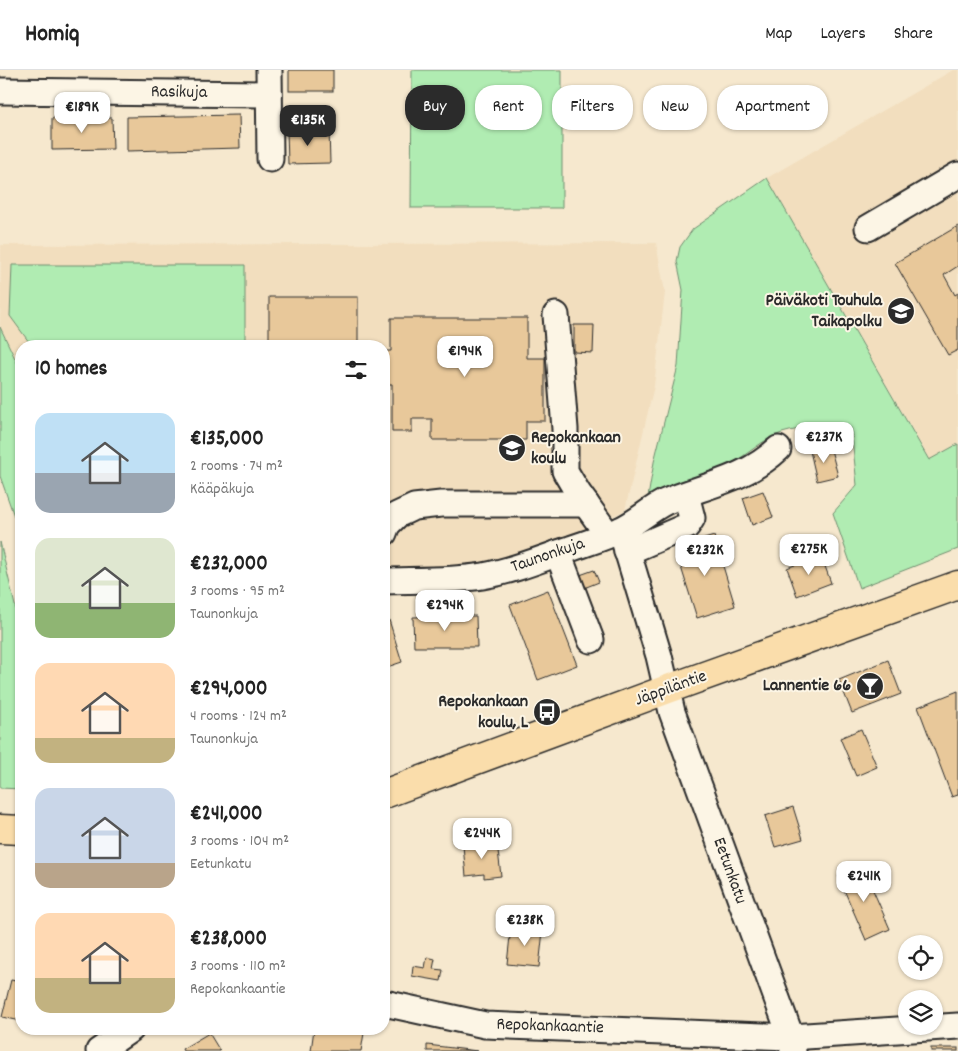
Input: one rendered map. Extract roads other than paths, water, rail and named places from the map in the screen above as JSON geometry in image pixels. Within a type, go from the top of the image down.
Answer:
[{"type":"main road","name":"Jäppiläntie","points":[[390,792],[668,689],[958,586]]},
{"type":"main road","points":[[0,829],[15,830]]},
{"type":"street","name":"Rasikuja","points":[[0,91],[269,82]]},
{"type":"street","points":[[269,82],[270,159]]},
{"type":"street","points":[[868,228],[958,175]]},
{"type":"street","points":[[556,315],[565,428],[565,471],[586,504],[618,539],[668,689]]},
{"type":"street","name":"Taunonkuja","points":[[390,581],[448,580],[483,576],[514,569],[558,553],[618,539],[676,532],[687,526],[692,518],[686,495],[713,486],[752,468],[767,459],[778,448]]},
{"type":"street","points":[[390,522],[396,515],[414,507],[441,504],[586,504]]},
{"type":"street","points":[[558,553],[591,640]]},
{"type":"street","name":"Eetunkatu","points":[[668,689],[672,712],[792,1044]]},
{"type":"street","name":"Repokankaantie","points":[[390,1005],[485,1025],[792,1044],[958,1026]]},
{"type":"street","points":[[99,1051],[122,1035]]},
{"type":"place","name":"Päiväkoti Touhula Taikapolku","points":[[901,311]]},
{"type":"place","name":"Repokankaan koulu","points":[[512,448]]},
{"type":"place","name":"Lannentie 66","points":[[870,686]]},
{"type":"place","name":"Repokankaan koulu, L","points":[[547,712]]}]
